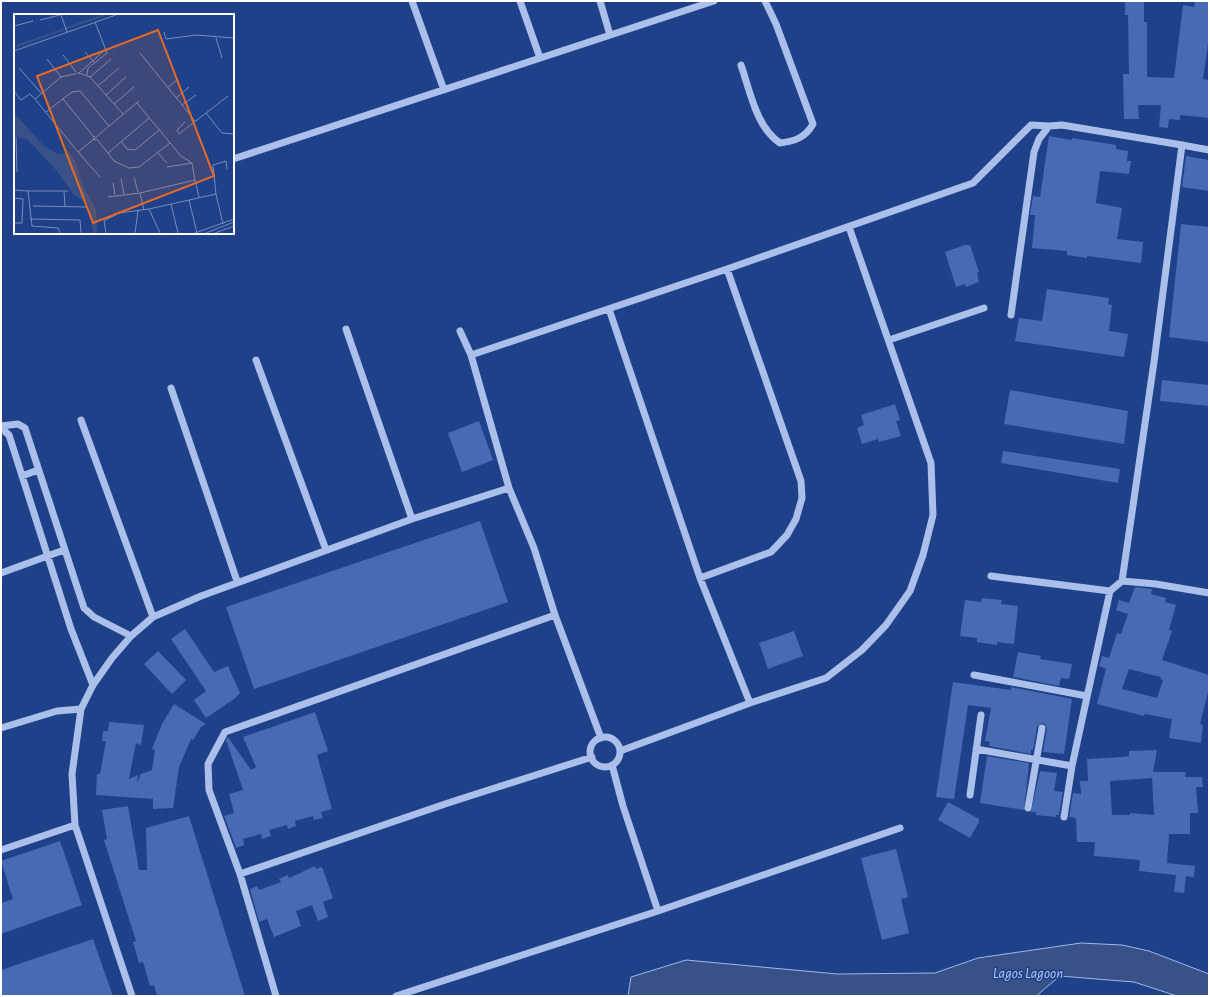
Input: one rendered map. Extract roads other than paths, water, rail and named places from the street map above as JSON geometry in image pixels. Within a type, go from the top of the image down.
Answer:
[{"type":"street","points":[[412,1],[444,90]]},
{"type":"street","points":[[520,1],[540,58]]},
{"type":"street","points":[[600,1],[610,35]]},
{"type":"street","points":[[234,159],[714,1]]},
{"type":"street","points":[[741,65],[759,116],[771,137],[780,143],[793,141],[808,134],[813,124],[776,24],[765,1]]},
{"type":"street","points":[[471,355],[727,269],[973,183],[1031,125],[1062,125],[1209,150]]},
{"type":"street","points":[[1011,315],[1034,152],[1039,139],[1049,126]]},
{"type":"street","points":[[1064,817],[1072,766],[1110,591],[1122,581],[1154,362],[1182,145]]},
{"type":"street","points":[[620,751],[750,703],[826,678],[862,650],[886,625],[910,591],[923,555],[933,515],[931,463],[849,227]]},
{"type":"street","points":[[700,578],[771,552],[787,535],[796,519],[802,498],[801,481],[727,269]]},
{"type":"street","points":[[889,340],[984,308]]},
{"type":"street","points":[[609,309],[700,578],[750,703]]},
{"type":"street","points":[[346,329],[412,519]]},
{"type":"street","points":[[460,332],[471,355],[509,488],[534,548],[555,615],[601,738]]},
{"type":"street","points":[[256,360],[326,550]]},
{"type":"street","points":[[171,388],[237,581]]},
{"type":"street","points":[[81,420],[153,617]]},
{"type":"street","points":[[1,427],[18,424],[25,428],[84,608],[94,617],[131,636]]},
{"type":"street","points":[[1,427],[9,435],[72,629],[93,685]]},
{"type":"street","points":[[22,476],[38,470]]},
{"type":"street","points":[[132,996],[75,825],[72,774],[81,709],[93,685],[112,658],[131,636],[153,617],[237,581],[412,519],[509,488]]},
{"type":"street","points":[[1,573],[64,550]]},
{"type":"street","points":[[991,576],[1110,591]]},
{"type":"street","points":[[1122,581],[1156,584],[1209,593]]},
{"type":"street","points":[[276,996],[240,874],[209,790],[208,764],[225,732],[555,615]]},
{"type":"street","points":[[974,675],[1087,696]]},
{"type":"street","points":[[1,728],[56,711],[81,709]]},
{"type":"street","points":[[970,795],[981,715]]},
{"type":"street","points":[[1028,808],[1042,728]]},
{"type":"street","points":[[601,738],[606,738],[616,742],[620,751],[619,757],[612,765],[600,766],[592,757],[592,746],[601,738]]},
{"type":"street","points":[[976,749],[1072,766]]},
{"type":"street","points":[[240,874],[448,803],[592,757]]},
{"type":"street","points":[[612,765],[623,806],[658,911]]},
{"type":"street","points":[[1,850],[75,825]]},
{"type":"street","points":[[396,996],[658,911],[900,828]]},
{"type":"water","name":"Lagos Lagoon","points":[[1081,943],[1122,945],[1149,951],[1209,974],[1209,996],[1177,996],[1134,982],[1060,976],[1036,996],[628,996],[631,977],[686,960],[837,974],[935,973],[978,958]]}]
